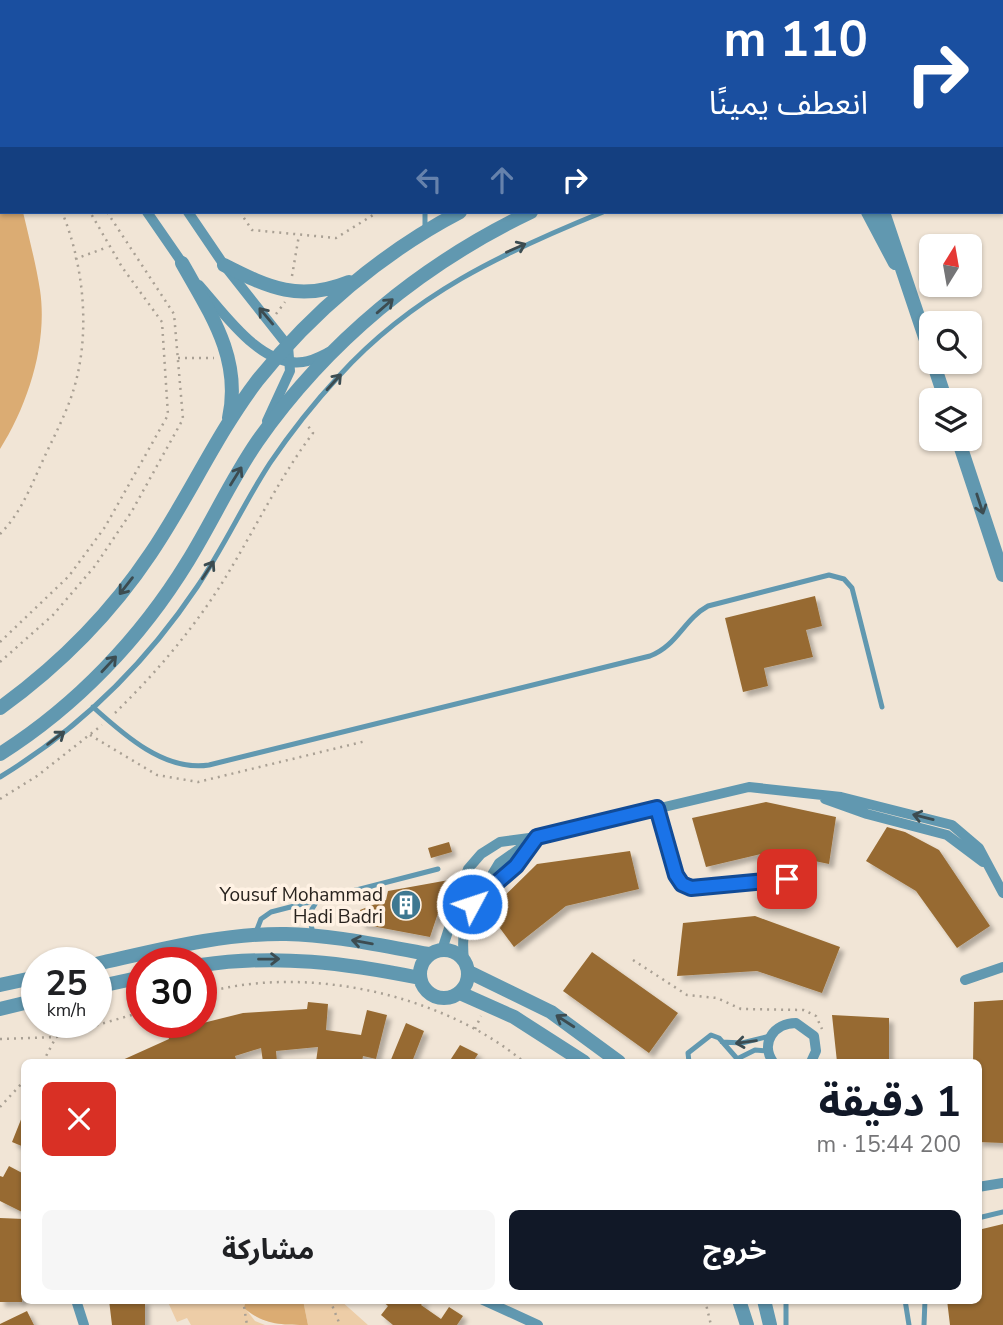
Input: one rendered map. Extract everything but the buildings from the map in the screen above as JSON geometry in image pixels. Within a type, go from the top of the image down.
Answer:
[{"type":"street","points":[[148,214],[182,263],[219,329],[229,358],[233,389],[227,424]]},
{"type":"street","points":[[0,754],[77,695],[137,632],[187,562],[257,443],[287,379],[291,363],[288,346],[224,265],[189,214]]},
{"type":"street","points":[[0,708],[7,698],[79,641],[150,554],[227,424],[288,346],[363,275],[424,232],[456,214]]},
{"type":"street","points":[[257,443],[308,377],[412,282],[444,258],[527,214]]},
{"type":"street","points":[[869,214],[886,250],[904,274]]},
{"type":"street","points":[[884,214],[919,319]]},
{"type":"street","points":[[182,263],[247,337],[276,359],[291,363],[312,360],[337,348]]},
{"type":"street","points":[[224,265],[282,291],[331,289],[363,275]]},
{"type":"street","points":[[962,451],[1003,575]]},
{"type":"street","points":[[537,837],[507,856],[493,871],[465,920],[467,984],[460,993],[448,999],[436,997],[425,990],[420,978],[421,965],[435,952],[464,878],[474,861],[500,842],[537,837],[748,787],[856,800],[952,825],[971,839],[993,871],[1003,893]]},
{"type":"street","points":[[478,897],[516,866],[537,837]]},
{"type":"street","points":[[474,861],[493,871]]},
{"type":"street","points":[[112,961],[193,943],[255,935],[314,936],[435,952],[454,952],[466,966],[551,1012],[616,1059]]},
{"type":"street","points":[[217,964],[295,958],[360,966],[420,978]]},
{"type":"street","points":[[965,980],[1003,967]]},
{"type":"street","points":[[0,985],[21,980]]},
{"type":"street","points":[[460,993],[514,1017],[579,1059]]},
{"type":"street","points":[[0,1009],[21,1004]]},
{"type":"street","points":[[770,1057],[770,1036],[781,1026],[796,1023],[814,1036],[816,1051],[812,1059]]},
{"type":"street","points":[[982,1186],[1003,1176]]},
{"type":"street","points":[[982,1186],[1003,1183]]},
{"type":"street","points":[[77,1304],[84,1325]]},
{"type":"street","points":[[493,1304],[538,1325]]},
{"type":"street","points":[[740,1304],[747,1325]]},
{"type":"street","points":[[765,1304],[770,1325]]},
{"type":"lane","points":[[424,232],[425,214]]},
{"type":"lane","points":[[0,777],[50,743],[93,707],[136,665],[177,615],[286,440],[362,352],[407,314],[472,270],[598,214]]},
{"type":"lane","points":[[93,707],[123,732],[173,763],[193,767],[209,765],[650,656],[668,647],[692,617],[708,606],[829,575],[844,579],[852,588],[882,707]]},
{"type":"lane","points":[[657,808],[676,875],[682,884],[691,888],[787,879]]},
{"type":"lane","points":[[255,935],[258,923],[265,916],[438,869]]},
{"type":"lane","points":[[314,936],[309,914],[317,901]]},
{"type":"lane","points":[[689,1059],[688,1053],[706,1036],[716,1036],[737,1059]]},
{"type":"lane","points":[[722,1042],[751,1042],[770,1036]]},
{"type":"lane","points":[[740,1059],[755,1050],[770,1057]]},
{"type":"lane","points":[[982,1217],[1003,1212]]},
{"type":"lane","points":[[786,1304],[786,1325]]},
{"type":"lane","points":[[906,1304],[909,1325]]},
{"type":"lane","points":[[925,1304],[925,1325]]},
{"type":"path","points":[[0,534],[25,498],[76,382],[83,334],[81,296],[75,258],[63,214]]},
{"type":"path","points":[[0,642],[69,576],[105,527],[169,415],[162,322],[91,214]]},
{"type":"path","points":[[0,662],[52,615],[95,566],[132,511],[183,419],[174,314],[108,214]]},
{"type":"path","points":[[241,214],[252,230],[331,239],[345,236],[375,214]]},
{"type":"path","points":[[75,258],[110,246]]},
{"type":"path","points":[[178,358],[229,358]]},
{"type":"path","points":[[633,960],[692,997],[717,998],[741,1009],[797,1009],[811,1012],[823,1025],[814,1036]]},
{"type":"path","points":[[217,990],[275,981],[340,985],[405,1002],[468,1025],[519,1059]]},
{"type":"path","points":[[0,1039],[28,1038]]},
{"type":"path","points":[[45,1059],[55,1038]]},
{"type":"path","points":[[0,1107],[21,1084]]},
{"type":"path","points":[[244,1304],[247,1325]]},
{"type":"path","points":[[332,1304],[340,1325]]},
{"type":"path","points":[[706,1304],[711,1325]]},
{"type":"shaded area","points":[[0,214],[23,214],[40,290],[41,331],[34,373],[19,413],[0,449]]},
{"type":"shaded area","points":[[169,1304],[246,1304],[245,1308],[255,1321],[265,1325],[191,1325],[187,1318],[177,1322]]},
{"type":"shaded area","points":[[245,1304],[304,1304],[308,1325],[266,1321],[244,1308]]},
{"type":"shaded area","points":[[304,1304],[344,1304],[368,1325],[308,1325]]},
{"type":"place","name":"Yousuf Mohammad Hadi Badri","points":[[406,905]]},
{"type":"route","points":[[472,904],[516,866],[537,837],[657,808],[676,875],[682,884],[691,888],[787,879]]}]
